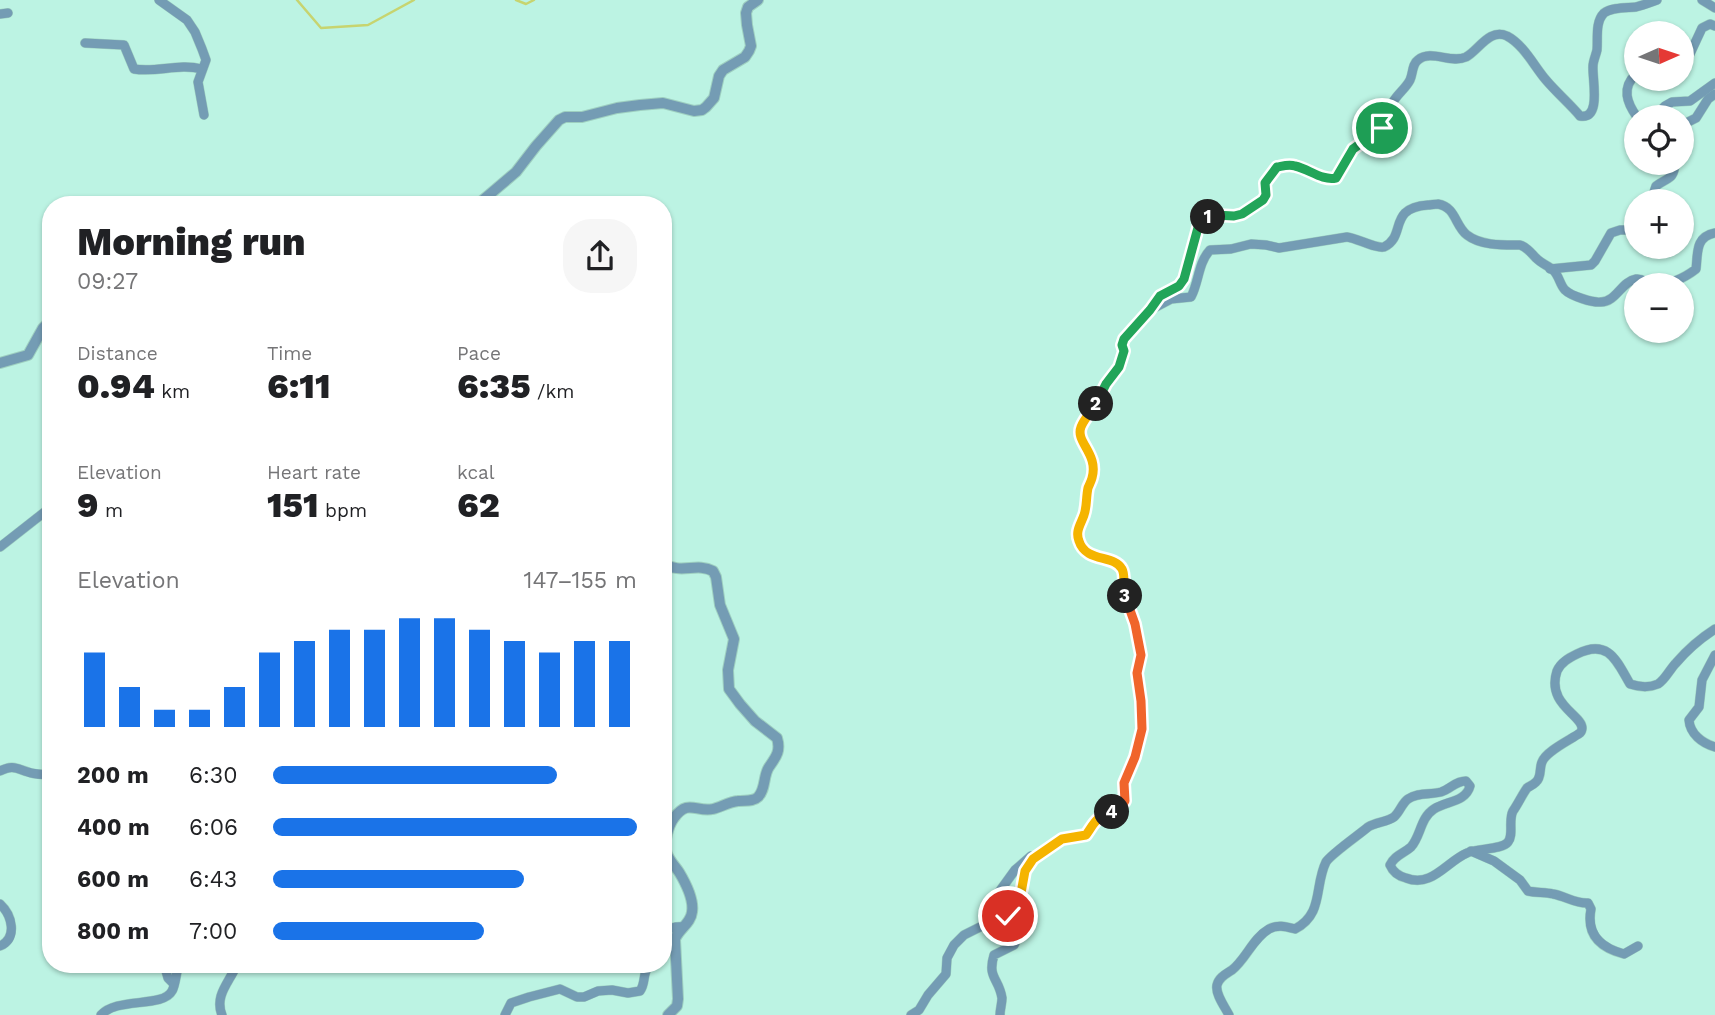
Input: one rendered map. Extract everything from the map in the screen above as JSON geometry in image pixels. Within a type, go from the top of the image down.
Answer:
[{"type":"street","points":[[159,0],[168,3],[187,20],[206,60],[198,82],[204,115]]},
{"type":"street","points":[[488,196],[516,172],[559,120],[565,117],[582,117],[617,108],[663,103],[694,111],[702,110],[714,98],[723,70],[745,57],[749,51],[751,46],[746,13],[748,7],[758,0]]},
{"type":"street","points":[[1000,1015],[1002,997],[991,972],[992,960],[995,953],[1014,946],[1015,939],[1008,911],[1021,893],[1027,866],[1062,839],[1086,835],[1095,820],[1122,805],[1125,801],[1124,783],[1141,736],[1141,701],[1137,673],[1141,655],[1135,624],[1123,590],[1124,573],[1116,563],[1093,556],[1084,550],[1077,533],[1084,514],[1093,470],[1093,460],[1081,439],[1080,429],[1119,367],[1124,351],[1124,339],[1160,296],[1179,286],[1184,279],[1199,224],[1203,219],[1215,215],[1242,214],[1263,200],[1266,195],[1265,183],[1277,167],[1293,165],[1323,178],[1336,178],[1353,149],[1394,117],[1391,106],[1394,97],[1408,83],[1420,58],[1465,57],[1488,38],[1503,34],[1519,46],[1580,116],[1585,117],[1592,112],[1595,98],[1593,65],[1598,25],[1603,15],[1609,10],[1640,6],[1657,0]]},
{"type":"street","points":[[1702,0],[1715,8]]},
{"type":"street","points":[[1694,45],[1702,28],[1710,24],[1715,26]]},
{"type":"street","points":[[85,43],[124,45],[134,69],[145,71],[183,65],[202,69]]},
{"type":"street","points":[[1667,105],[1690,101],[1715,83]]},
{"type":"street","points":[[1694,118],[1715,93]]},
{"type":"street","points":[[1655,189],[1673,175]]},
{"type":"street","points":[[1150,310],[1171,299],[1191,297],[1204,259],[1210,250],[1251,244],[1279,248],[1347,237],[1384,247],[1396,233],[1402,215],[1414,206],[1440,204],[1451,210],[1467,236],[1485,243],[1525,246],[1541,263],[1554,271],[1566,291],[1591,301],[1604,302],[1633,279],[1659,285],[1692,272],[1696,268],[1701,241],[1709,234],[1715,233]]},
{"type":"street","points":[[1549,269],[1591,265],[1611,233],[1624,230]]},
{"type":"street","points":[[0,363],[28,355],[42,330]]},
{"type":"street","points":[[0,547],[42,514]]},
{"type":"street","points":[[672,567],[677,569],[702,567],[713,571],[720,605],[734,639],[728,670],[729,689],[740,704],[777,738],[779,743],[778,755],[766,772],[760,796],[752,801],[737,801],[712,809],[684,808],[672,822]]},
{"type":"street","points":[[1229,1015],[1217,989],[1222,976],[1237,964],[1268,929],[1281,926],[1295,929],[1302,925],[1314,910],[1322,873],[1330,857],[1375,823],[1395,816],[1406,800],[1420,794],[1440,792],[1461,780],[1470,786],[1464,796],[1430,811],[1412,845],[1394,857],[1390,865],[1392,870],[1404,878],[1427,879],[1442,871],[1454,859],[1471,851],[1506,845],[1510,840],[1512,813],[1529,786],[1539,777],[1542,762],[1550,752],[1580,733],[1582,728],[1580,722],[1559,699],[1556,687],[1556,675],[1565,660],[1585,650],[1606,651],[1619,663],[1630,684],[1647,687],[1661,682],[1682,657],[1715,629]]},
{"type":"street","points":[[1715,655],[1702,680],[1699,707],[1689,720],[1689,727],[1698,738],[1715,747]]},
{"type":"street","points":[[0,771],[17,767],[27,772],[42,774]]},
{"type":"street","points":[[1471,851],[1494,861],[1520,880],[1528,891],[1554,894],[1588,904],[1591,909],[1591,931],[1607,948],[1624,954],[1638,946]]},
{"type":"street","points":[[911,1015],[919,1010],[946,974],[949,952],[958,940],[982,926],[994,899],[1020,864],[1030,856],[1040,854]]},
{"type":"street","points":[[668,1015],[673,1012],[678,999],[675,939],[692,914],[684,880],[672,862]]},
{"type":"street","points":[[0,904],[7,909],[10,916],[11,937],[0,946]]},
{"type":"street","points":[[672,928],[683,927]]},
{"type":"street","points":[[167,973],[174,984]]},
{"type":"street","points":[[100,1015],[109,1008],[168,996],[173,991],[177,973]]},
{"type":"street","points":[[222,1015],[219,1008],[220,997],[232,973]]},
{"type":"street","points":[[505,1015],[511,1003],[560,989],[577,997],[598,991],[640,991],[645,973]]},
{"type":"waterway","points":[[297,0],[321,28],[368,25],[414,0]]},
{"type":"waterway","points":[[516,0],[526,4],[534,0]]},
{"type":"route","points":[[1008,916],[1010,907],[1021,893],[1027,866],[1033,859],[1062,839],[1083,837],[1095,820],[1117,810],[1125,801],[1124,783],[1141,736],[1141,701],[1137,673],[1141,655],[1135,624],[1123,590],[1124,573],[1116,563],[1093,556],[1084,550],[1077,533],[1084,514],[1093,470],[1093,460],[1081,439],[1080,429],[1119,367],[1124,351],[1124,339],[1160,296],[1179,286],[1184,279],[1199,224],[1203,219],[1215,215],[1242,214],[1263,200],[1266,195],[1265,183],[1277,167],[1293,165],[1323,178],[1336,178],[1353,149],[1382,128]]}]
